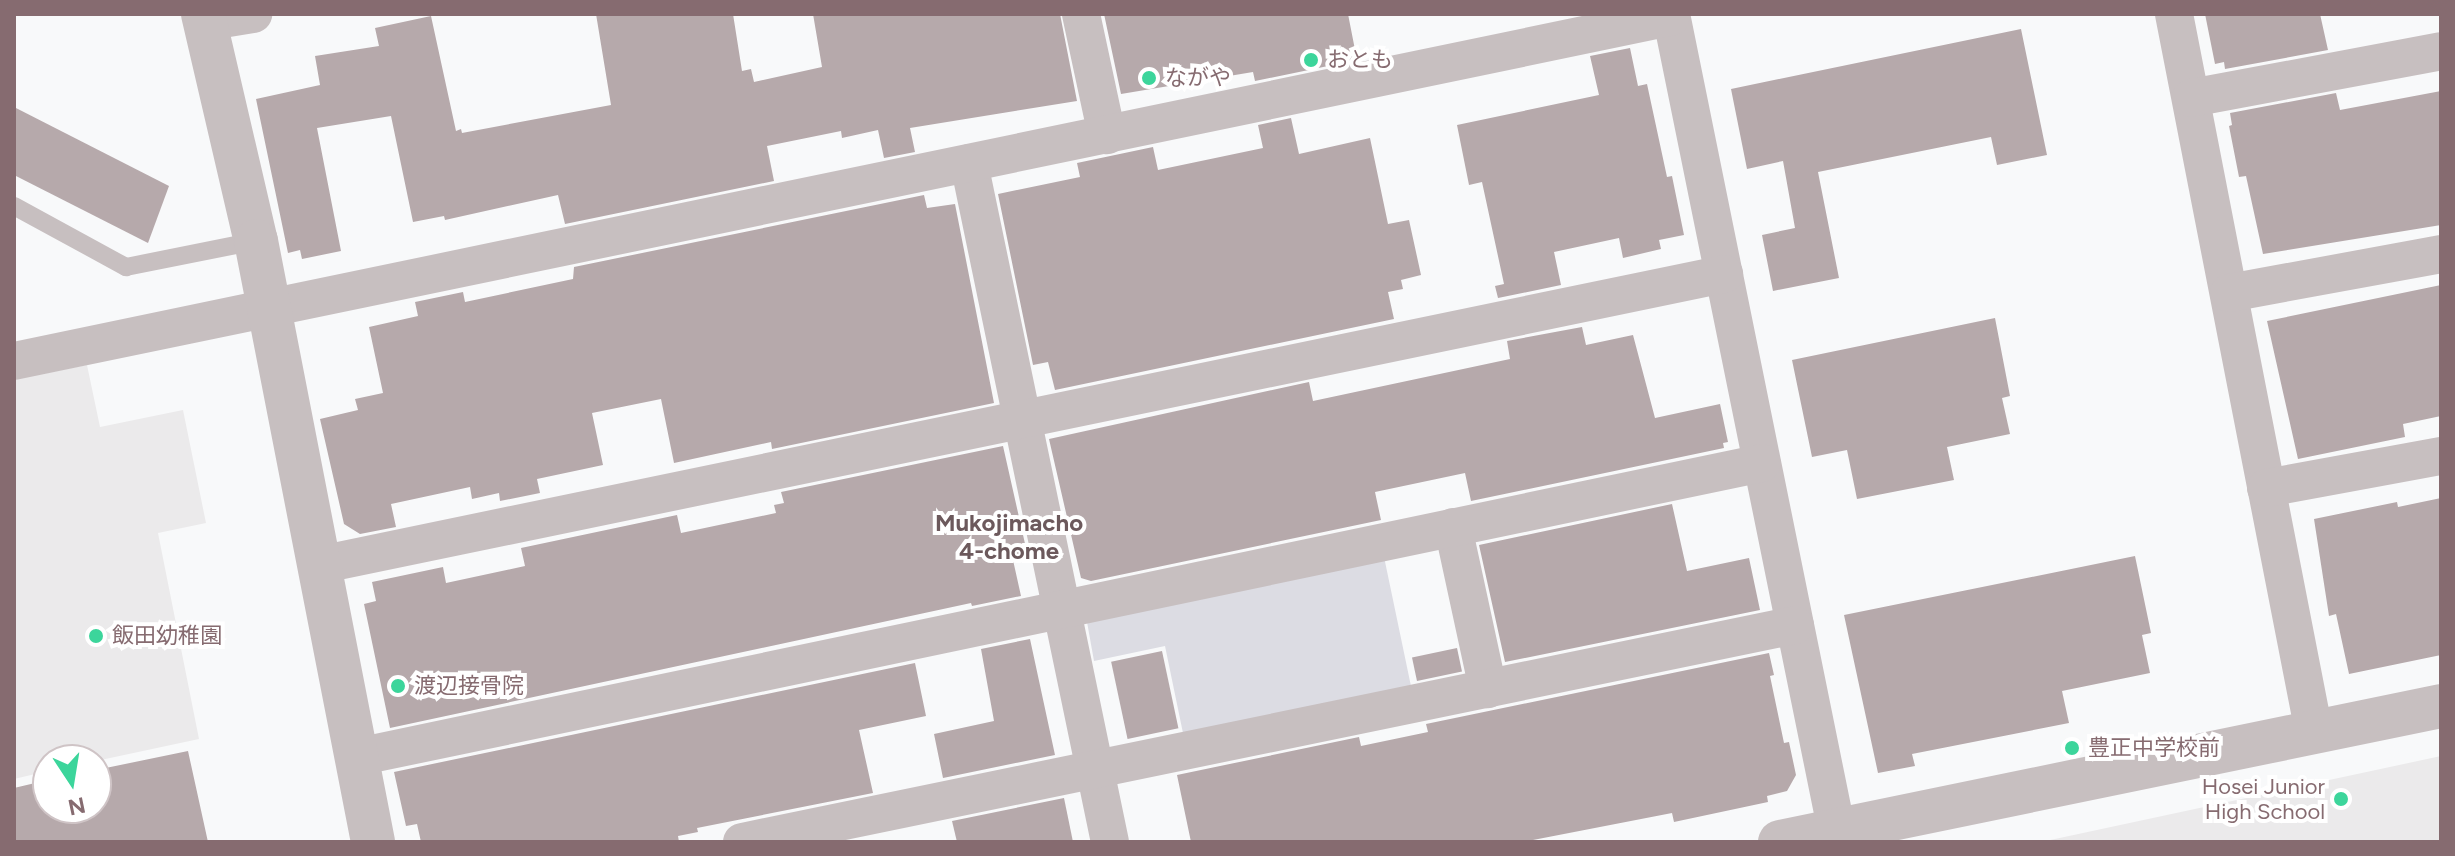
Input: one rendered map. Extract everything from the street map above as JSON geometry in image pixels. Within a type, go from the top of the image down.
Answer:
[{"type":"street","points":[[253,14],[204,18],[256,241],[373,842]]},
{"type":"street","points":[[1081,14],[1107,135]]},
{"type":"street","points":[[2174,14],[2314,732]]},
{"type":"street","points":[[14,361],[1671,15],[1838,836]]},
{"type":"street","points":[[2191,98],[2441,51]]},
{"type":"street","points":[[969,163],[1110,842]]},
{"type":"street","points":[[2229,293],[2441,254]]},
{"type":"street","points":[[319,565],[1724,274]]},
{"type":"street","points":[[2266,488],[2441,456]]},
{"type":"street","points":[[357,757],[1762,463]]},
{"type":"street","points":[[1453,527],[1488,689]]},
{"type":"street","points":[[742,842],[1095,772],[1795,625]]},
{"type":"street","points":[[1780,842],[1838,836],[2441,706]]},
{"type":"lane","points":[[14,206],[126,267],[256,241]]},
{"type":"shaded area","name":"飯田幼稚園","points":[[87,365],[100,427],[183,410],[206,523],[158,533],[199,739],[112,758],[112,744],[32,744],[32,775],[14,779],[14,379]]},
{"type":"shaded area","points":[[1383,552],[1412,691],[1184,738],[1165,646],[1094,661],[1087,622]]},
{"type":"shaded area","name":"Hosei Junior High School","points":[[2441,756],[2441,842],[2041,842]]},
{"type":"building","points":[[596,14],[733,14],[742,71],[751,69],[754,82],[822,67],[813,14],[1060,14],[1077,101],[910,128],[915,152],[884,158],[878,130],[842,138],[841,131],[767,146],[774,181],[565,224],[558,195],[445,220],[444,216],[413,222],[391,116],[317,128],[341,251],[302,259],[300,250],[288,253],[256,99],[320,85],[315,56],[379,46],[375,28],[431,16],[456,131],[461,129],[462,133],[611,105]]},
{"type":"building","points":[[1104,14],[1348,14],[1357,60],[1255,81],[1253,72],[1121,94]]},
{"type":"building","points":[[2205,14],[2320,14],[2328,50],[2225,69],[2224,62],[2215,64]]},
{"type":"building","points":[[2021,29],[2047,155],[1997,165],[1991,137],[1818,172],[1839,278],[1773,291],[1762,235],[1795,228],[1783,161],[1747,169],[1731,89]]},
{"type":"building","points":[[1630,48],[1638,86],[1647,84],[1667,177],[1672,176],[1684,235],[1659,240],[1661,249],[1623,258],[1619,238],[1554,252],[1561,285],[1498,298],[1495,286],[1504,284],[1482,182],[1469,185],[1457,125],[1599,95],[1590,56]]},
{"type":"building","points":[[2441,91],[2441,225],[2263,254],[2246,176],[2239,177],[2229,126],[2232,125],[2230,113],[2336,93],[2340,110]]},
{"type":"building","points":[[14,107],[169,186],[148,243],[14,175]]},
{"type":"building","points":[[1291,118],[1299,154],[1370,138],[1388,224],[1409,220],[1421,275],[1401,280],[1403,289],[1388,292],[1394,319],[1055,390],[1048,362],[1033,365],[998,194],[1080,177],[1077,163],[1153,147],[1158,170],[1263,148],[1258,125]]},
{"type":"building","points":[[924,195],[927,208],[955,204],[994,403],[772,449],[771,442],[674,463],[661,399],[592,413],[603,465],[537,479],[540,493],[500,501],[499,493],[472,499],[470,487],[391,504],[396,527],[360,534],[344,524],[320,419],[358,410],[355,399],[383,393],[369,327],[418,316],[415,302],[463,292],[465,302],[573,279],[574,267]]},
{"type":"building","points":[[2441,285],[2441,416],[2403,424],[2405,437],[2298,459],[2267,321]]},
{"type":"building","points":[[1995,318],[2010,396],[2002,398],[2010,434],[1947,447],[1954,480],[1857,499],[1847,450],[1812,457],[1792,360]]},
{"type":"building","points":[[1582,327],[1586,345],[1633,335],[1655,418],[1720,404],[1728,442],[1723,443],[1724,448],[1471,501],[1465,473],[1375,492],[1381,520],[1091,581],[1081,578],[1049,439],[1309,382],[1313,401],[1510,359],[1507,341]]},
{"type":"building","points":[[1003,446],[1028,557],[1013,560],[1021,596],[972,606],[971,603],[390,728],[364,604],[376,601],[372,582],[443,567],[446,583],[525,566],[521,548],[677,515],[681,533],[776,513],[774,505],[784,503],[781,492]]},
{"type":"building","points":[[2441,498],[2441,655],[2349,674],[2336,614],[2329,616],[2314,519],[2397,502],[2398,507]]},
{"type":"building","points":[[1672,504],[1687,571],[1749,558],[1760,610],[1505,662],[1479,545]]},
{"type":"building","points":[[2135,556],[2151,633],[2142,635],[2150,673],[2062,691],[2069,723],[1912,754],[1915,766],[1878,773],[1844,615]]},
{"type":"building","points":[[1030,639],[1055,755],[943,778],[934,734],[994,721],[981,649]]},
{"type":"building","points":[[1457,648],[1462,671],[1417,681],[1412,658]]},
{"type":"building","points":[[1162,651],[1178,728],[1128,739],[1111,662]]},
{"type":"building","points":[[1769,653],[1774,675],[1770,676],[1784,743],[1789,742],[1796,775],[1787,791],[1767,796],[1768,802],[1674,822],[1672,813],[1523,842],[1191,842],[1177,775],[1359,737],[1361,746],[1428,732],[1426,724]]},
{"type":"building","points":[[915,663],[926,716],[859,730],[873,793],[697,828],[698,832],[678,836],[679,842],[421,842],[417,824],[406,826],[394,772]]},
{"type":"building","points":[[188,751],[208,842],[14,842],[14,788],[32,784],[32,824],[112,824],[112,767]]},
{"type":"building","points":[[1064,798],[1073,842],[957,842],[952,821]]},
{"type":"place","name":"おとも","points":[[1311,60]]},
{"type":"place","name":"ながや","points":[[1149,78]]},
{"type":"place","name":"飯田幼稚園","points":[[96,636]]},
{"type":"place","name":"渡辺接骨院","points":[[398,686]]},
{"type":"place","name":"豊正中学校前","points":[[2072,748]]},
{"type":"place","name":"Hosei Junior High School","points":[[2341,799]]},
{"type":"district","name":"Mukojimacho 4-chome","points":[[1009,537]]}]
